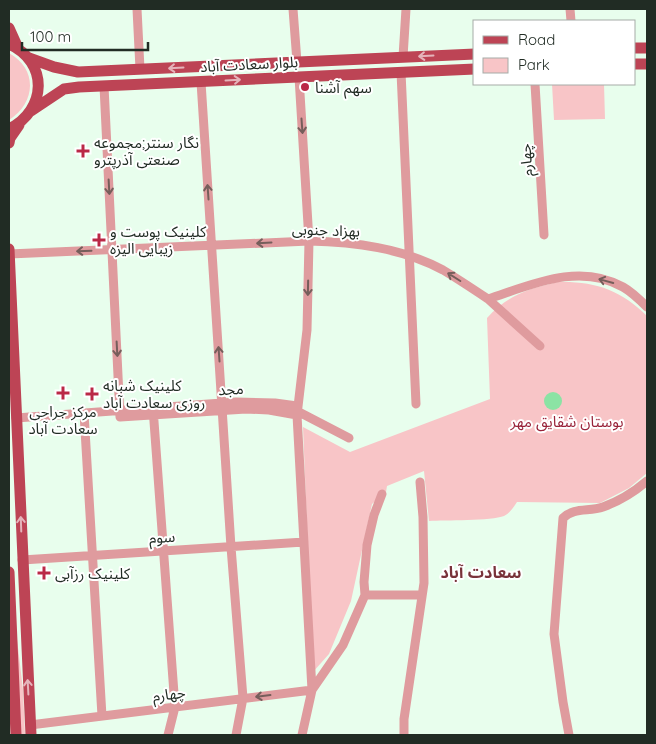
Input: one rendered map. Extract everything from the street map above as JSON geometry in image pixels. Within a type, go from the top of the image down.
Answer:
[{"type":"main road","points":[[9,28],[14,46],[29,58],[36,70],[39,84],[37,98],[31,111],[10,138],[9,143]]},
{"type":"main road","name":"بلوار سعادت آباد","points":[[29,58],[54,67],[78,72],[473,54]]},
{"type":"main road","points":[[270,78],[267,70],[272,63]]},
{"type":"main road","name":"بلوار سعادت آباد","points":[[31,111],[64,89],[473,69]]},
{"type":"main road","points":[[9,130],[22,122]]},
{"type":"main road","points":[[9,249],[31,730]]},
{"type":"main road","points":[[9,572],[16,735]]},
{"type":"main road","points":[[9,602],[24,602]]},
{"type":"street","points":[[137,9],[140,69]]},
{"type":"street","points":[[293,9],[298,62]]},
{"type":"street","points":[[403,57],[406,9]]},
{"type":"street","points":[[401,72],[416,404]]},
{"type":"street","points":[[299,77],[309,241],[307,330],[297,410],[312,690],[302,735]]},
{"type":"street","points":[[201,82],[243,698],[236,735]]},
{"type":"street","name":"چهارم","points":[[535,85],[544,234]]},
{"type":"street","points":[[104,86],[120,414]]},
{"type":"street","name":"بهزاد جنوبی","points":[[9,254],[309,241],[341,241],[369,245],[410,257],[442,270],[488,299],[540,346]]},
{"type":"street","points":[[488,299],[547,279],[575,276],[596,278],[619,285],[647,306]]},
{"type":"street","name":"مجد","points":[[16,421],[222,407],[297,410],[349,438]]},
{"type":"street","points":[[154,411],[175,707],[168,735]]},
{"type":"street","points":[[84,416],[102,716]]},
{"type":"street","points":[[569,735],[554,634],[563,518],[572,512],[601,508],[617,502],[647,481]]},
{"type":"street","points":[[404,735],[404,719],[424,569],[420,482]]},
{"type":"street","points":[[312,690],[343,645],[365,595],[364,582],[367,545],[374,515],[382,494]]},
{"type":"street","name":"سوم","points":[[22,560],[304,542]]},
{"type":"street","points":[[365,595],[422,595]]},
{"type":"street","name":"چهارم","points":[[31,730],[102,716],[312,690]]},
{"type":"green space","points":[[9,53],[25,68],[30,86],[29,96],[24,105],[9,120]]},
{"type":"green space","points":[[552,85],[604,85],[605,119],[554,120]]},
{"type":"green space","name":"بوستان شقایق مهر","points":[[558,282],[584,283],[607,289],[627,300],[647,316],[647,473],[629,488],[600,503],[517,502],[510,512],[504,516],[479,520],[429,521],[424,471],[387,486],[386,492],[372,504],[351,601],[329,654],[313,672],[303,427],[350,452],[490,399],[487,318],[511,298],[537,287]]},
{"type":"green space","points":[[15,622],[23,690],[25,735],[20,735]]},
{"type":"shaded area","points":[[549,392],[557,392],[562,397],[560,408],[549,410],[544,405],[544,397]]},
{"type":"place","name":"سهم آشنا","points":[[305,87]]},
{"type":"place","name":"نگار سنتر;مجموعه صنعتی آذرپترو","points":[[83,151]]},
{"type":"place","name":"کلینیک پوست و زیبایی الیزه","points":[[99,240]]},
{"type":"place","name":"مرکز جراحی سعادت آباد","points":[[63,393]]},
{"type":"place","name":"کلینیک شبانه روزی سعادت آباد","points":[[92,394]]},
{"type":"place","name":"کلینیک رزآبی","points":[[44,573]]},
{"type":"district","name":"سعادت آباد","points":[[481,572]]}]
